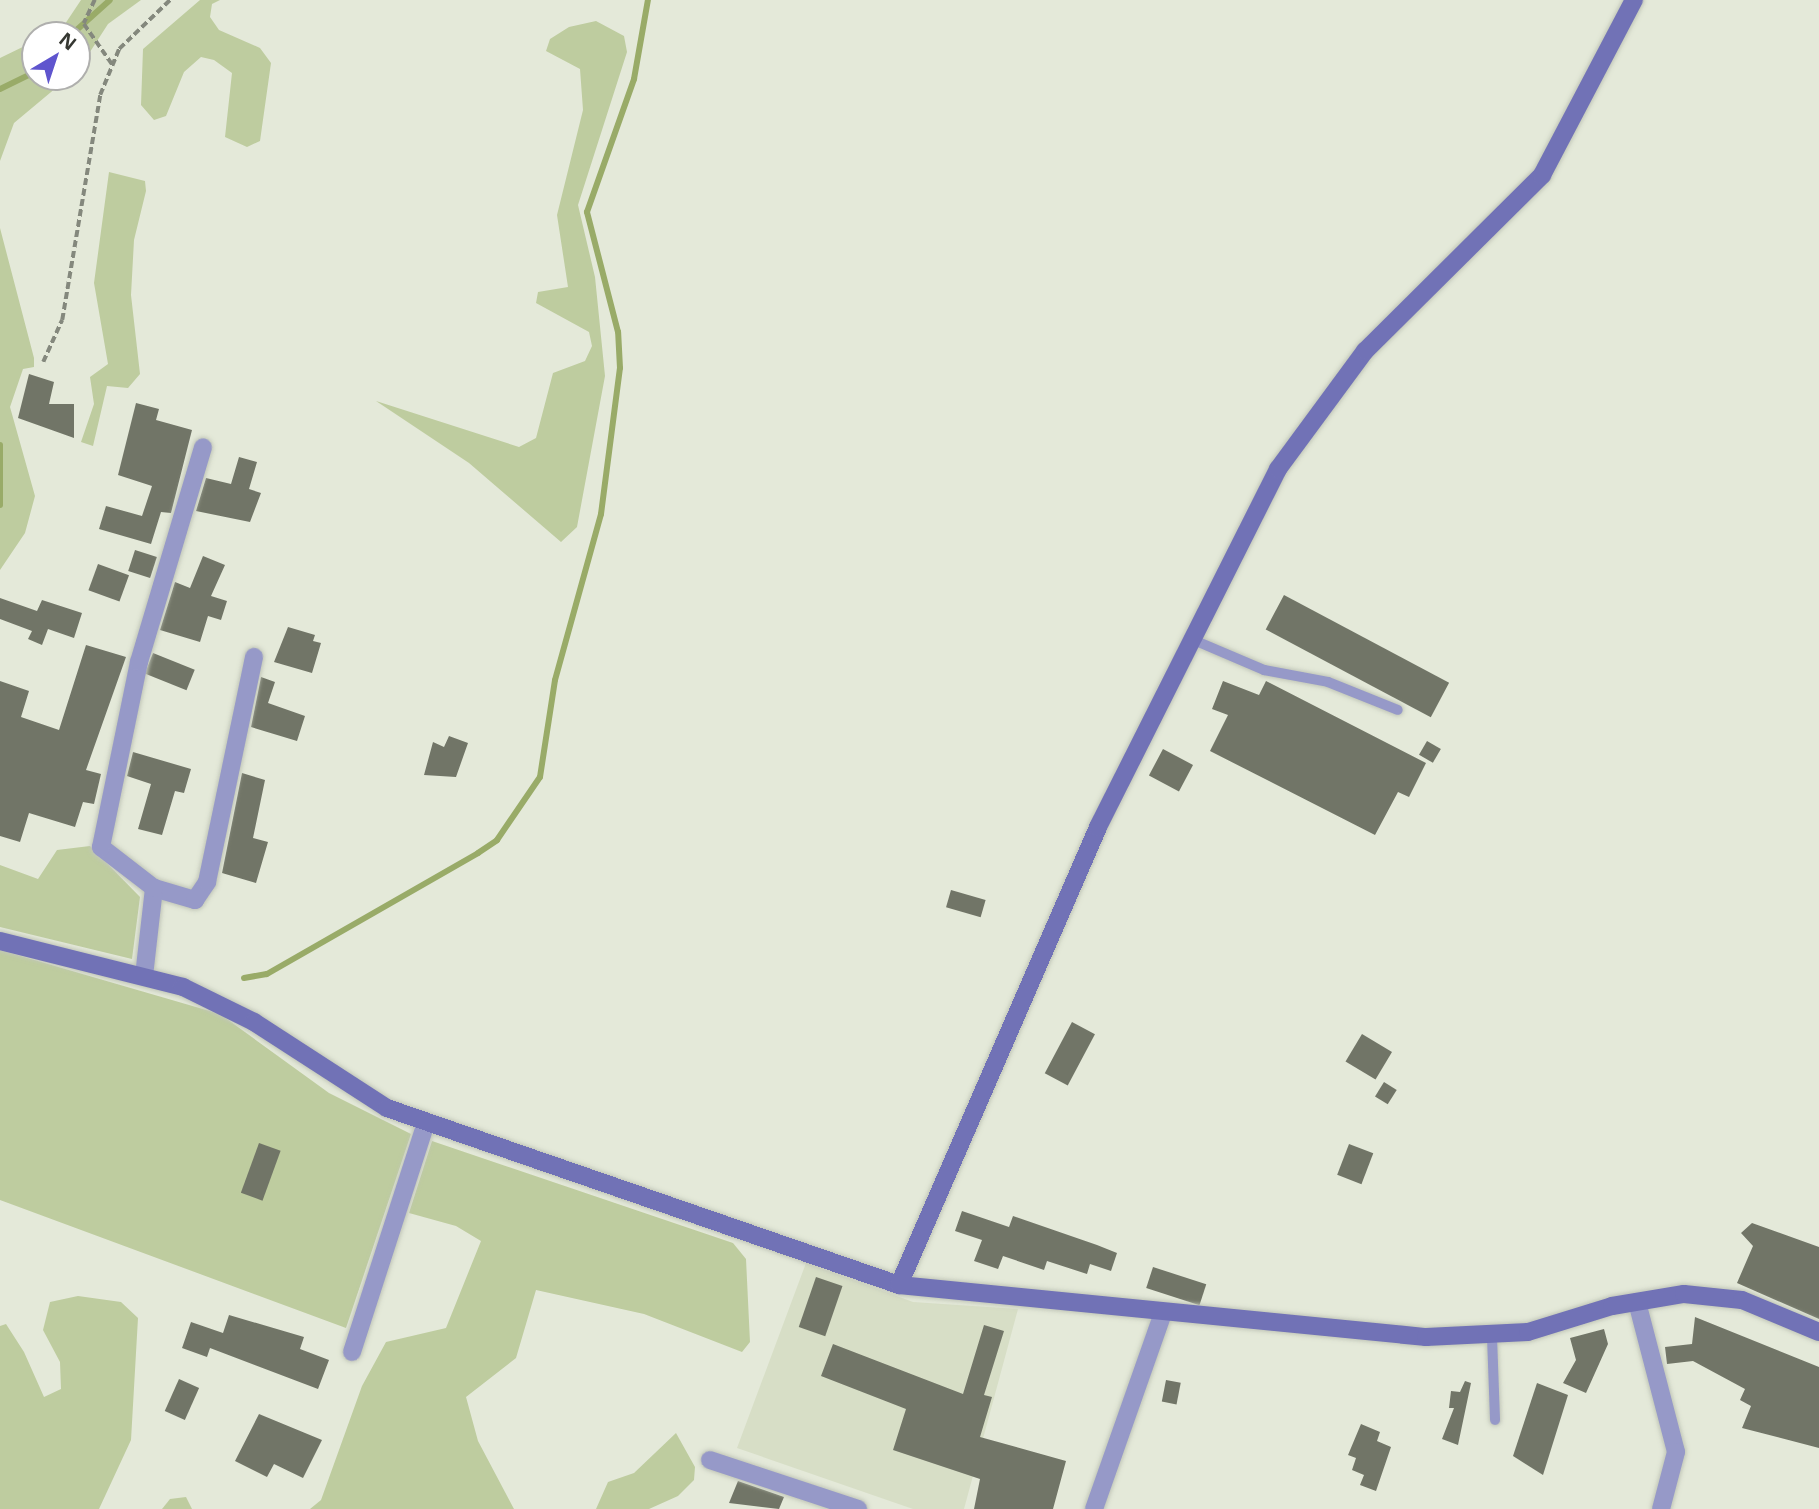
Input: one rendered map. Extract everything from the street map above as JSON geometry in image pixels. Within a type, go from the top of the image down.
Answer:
[{"type":"street","points":[[899,1285],[1098,827],[1189,638],[1318,407],[1365,351],[1542,175],[1634,0]]},
{"type":"street","points":[[203,447],[139,662],[101,847],[154,888],[194,900],[207,882],[254,657]]},
{"type":"street","points":[[145,976],[154,888]]},
{"type":"street","points":[[0,941],[145,976],[217,1000],[336,1079],[426,1123],[899,1285],[1318,1331],[1492,1337],[1637,1302],[1713,1296],[1819,1332]]},
{"type":"street","points":[[352,1352],[426,1123]]},
{"type":"street","points":[[1637,1302],[1676,1452],[1661,1509]]},
{"type":"street","points":[[1094,1509],[1163,1314]]},
{"type":"street","points":[[710,1460],[859,1509]]},
{"type":"lane","points":[[1189,638],[1264,670],[1328,682],[1398,710]]},
{"type":"lane","points":[[1492,1337],[1495,1420]]},
{"type":"path","points":[[96,0],[84,24],[112,64]]},
{"type":"path","points":[[43,362],[62,320],[81,181],[93,163],[100,94],[112,64],[133,33],[170,0]]},
{"type":"shaded area","points":[[806,1263],[913,1302],[1018,1309],[964,1509],[913,1509],[737,1448]]},
{"type":"green space","points":[[81,0],[141,0],[108,24],[91,50],[91,21],[67,21]]},
{"type":"green space","points":[[200,0],[220,0],[212,4],[210,17],[219,30],[260,48],[271,63],[260,141],[247,147],[225,137],[232,73],[214,60],[201,57],[184,72],[166,116],[154,120],[141,105],[143,49]]},
{"type":"green space","points":[[596,21],[624,36],[627,52],[578,205],[595,277],[605,376],[577,527],[561,542],[469,463],[376,401],[519,447],[536,438],[553,373],[585,361],[592,346],[589,332],[536,303],[538,292],[568,287],[557,215],[583,110],[580,69],[546,51],[550,39],[569,27]]},
{"type":"green space","points":[[21,48],[21,91],[52,91],[14,123],[0,161],[0,58]]},
{"type":"green space","points":[[109,172],[145,181],[146,191],[134,240],[131,295],[140,374],[128,388],[107,386],[93,446],[81,442],[94,404],[90,377],[108,364],[94,283]]},
{"type":"green space","points":[[0,228],[34,358],[34,367],[23,369],[10,407],[35,496],[25,533],[0,570]]},
{"type":"green space","points":[[90,846],[140,897],[132,959],[0,927],[0,865],[38,879],[57,850]]},
{"type":"green space","points":[[0,950],[220,1014],[329,1093],[411,1134],[346,1328],[0,1200]]},
{"type":"green space","points":[[432,1141],[733,1243],[746,1259],[750,1342],[742,1352],[644,1314],[536,1290],[516,1358],[466,1397],[478,1441],[514,1509],[310,1509],[321,1500],[362,1386],[386,1342],[446,1328],[481,1241],[456,1226],[409,1213]]},
{"type":"green space","points":[[78,1296],[121,1302],[138,1318],[131,1440],[99,1509],[0,1509],[0,1326],[6,1324],[24,1352],[44,1397],[61,1389],[60,1362],[43,1330],[50,1302]]},
{"type":"green space","points":[[676,1433],[695,1467],[694,1480],[678,1496],[649,1509],[596,1509],[608,1482],[634,1473]]},
{"type":"green space","points":[[186,1497],[192,1509],[162,1509],[170,1499]]},
{"type":"building","points":[[29,374],[54,382],[49,404],[74,404],[74,438],[18,418]]},
{"type":"building","points":[[136,403],[159,409],[156,420],[192,430],[171,513],[161,512],[151,544],[99,529],[106,506],[142,516],[152,486],[118,475]]},
{"type":"building","points":[[239,457],[257,462],[249,489],[261,493],[250,522],[196,511],[206,478],[231,484]]},
{"type":"building","points":[[135,550],[157,557],[150,578],[128,571]]},
{"type":"building","points":[[203,556],[225,565],[211,596],[227,601],[221,620],[208,616],[200,642],[160,630],[175,582],[190,588]]},
{"type":"building","points":[[98,564],[129,575],[119,602],[88,590]]},
{"type":"building","points":[[1284,595],[1449,683],[1431,717],[1266,629]]},
{"type":"building","points":[[0,598],[37,611],[42,600],[82,613],[74,638],[48,629],[42,645],[28,639],[32,631],[0,619]]},
{"type":"building","points":[[288,627],[315,635],[313,641],[321,643],[312,673],[274,662]]},
{"type":"building","points":[[86,645],[126,657],[86,770],[101,774],[94,804],[83,802],[75,827],[29,813],[20,842],[0,836],[0,681],[29,691],[21,717],[59,730]]},
{"type":"building","points":[[153,653],[195,670],[186,690],[145,673]]},
{"type":"building","points":[[261,677],[275,682],[268,703],[305,716],[297,741],[251,727]]},
{"type":"building","points":[[1223,681],[1259,695],[1266,681],[1426,763],[1409,797],[1398,792],[1375,835],[1210,751],[1228,715],[1212,709]]},
{"type":"building","points":[[449,736],[468,743],[456,777],[424,775],[433,742],[444,747]]},
{"type":"building","points":[[1427,741],[1441,749],[1433,763],[1419,755]]},
{"type":"building","points":[[1163,749],[1193,765],[1179,791],[1149,775]]},
{"type":"building","points":[[133,752],[191,769],[184,793],[175,791],[162,835],[138,829],[151,784],[127,776]]},
{"type":"building","points":[[242,773],[265,780],[253,838],[268,842],[256,883],[222,873]]},
{"type":"building","points":[[951,890],[986,900],[981,917],[946,907]]},
{"type":"building","points":[[1072,1022],[1095,1034],[1068,1085],[1045,1073]]},
{"type":"building","points":[[1362,1034],[1392,1052],[1376,1079],[1346,1061]]},
{"type":"building","points":[[1384,1082],[1397,1090],[1388,1104],[1375,1096]]},
{"type":"building","points":[[259,1143],[281,1151],[262,1201],[241,1193]]},
{"type":"building","points":[[1349,1144],[1373,1153],[1361,1184],[1337,1175]]},
{"type":"building","points":[[962,1211],[1009,1227],[1013,1216],[1117,1253],[1111,1271],[1090,1264],[1087,1274],[1047,1261],[1044,1270],[1003,1256],[998,1269],[974,1261],[982,1240],[955,1231]]},
{"type":"building","points":[[1752,1223],[1819,1247],[1819,1319],[1737,1283],[1753,1246],[1741,1233]]},
{"type":"building","points":[[1153,1267],[1206,1284],[1199,1305],[1146,1288]]},
{"type":"building","points":[[816,1277],[842,1286],[825,1336],[799,1327]]},
{"type":"building","points":[[229,1315],[304,1337],[300,1349],[329,1360],[318,1389],[210,1348],[207,1357],[182,1348],[191,1322],[223,1333]]},
{"type":"building","points":[[1695,1317],[1819,1367],[1819,1448],[1742,1428],[1751,1406],[1740,1400],[1745,1389],[1693,1361],[1667,1364],[1665,1347],[1692,1344]]},
{"type":"building","points":[[984,1325],[1004,1331],[984,1395],[992,1397],[980,1437],[1066,1461],[1053,1509],[974,1509],[980,1479],[893,1450],[906,1409],[821,1376],[833,1344],[963,1394]]},
{"type":"building","points":[[1604,1329],[1608,1344],[1586,1393],[1563,1383],[1576,1360],[1570,1338]]},
{"type":"building","points":[[179,1379],[199,1388],[185,1420],[165,1411]]},
{"type":"building","points":[[1166,1380],[1181,1383],[1177,1404],[1162,1402]]},
{"type":"building","points":[[1465,1381],[1471,1383],[1458,1445],[1442,1439],[1454,1408],[1449,1408],[1451,1391],[1460,1392]]},
{"type":"building","points":[[1537,1383],[1568,1395],[1543,1475],[1513,1456]]},
{"type":"building","points":[[259,1414],[322,1440],[303,1478],[274,1464],[267,1477],[235,1461]]},
{"type":"building","points":[[1361,1424],[1380,1432],[1377,1441],[1391,1447],[1376,1491],[1360,1485],[1364,1475],[1352,1470],[1356,1458],[1348,1455]]},
{"type":"building","points":[[738,1481],[784,1497],[779,1509],[729,1503]]},
{"type":"waterway","points":[[87,21],[110,0]]},
{"type":"waterway","points":[[244,978],[267,974],[478,853],[497,840],[540,777],[555,680],[601,514],[620,368],[618,332],[587,212],[634,79],[648,0]]},
{"type":"waterway","points":[[0,89],[21,79]]},
{"type":"waterway","points":[[0,445],[0,505]]}]
